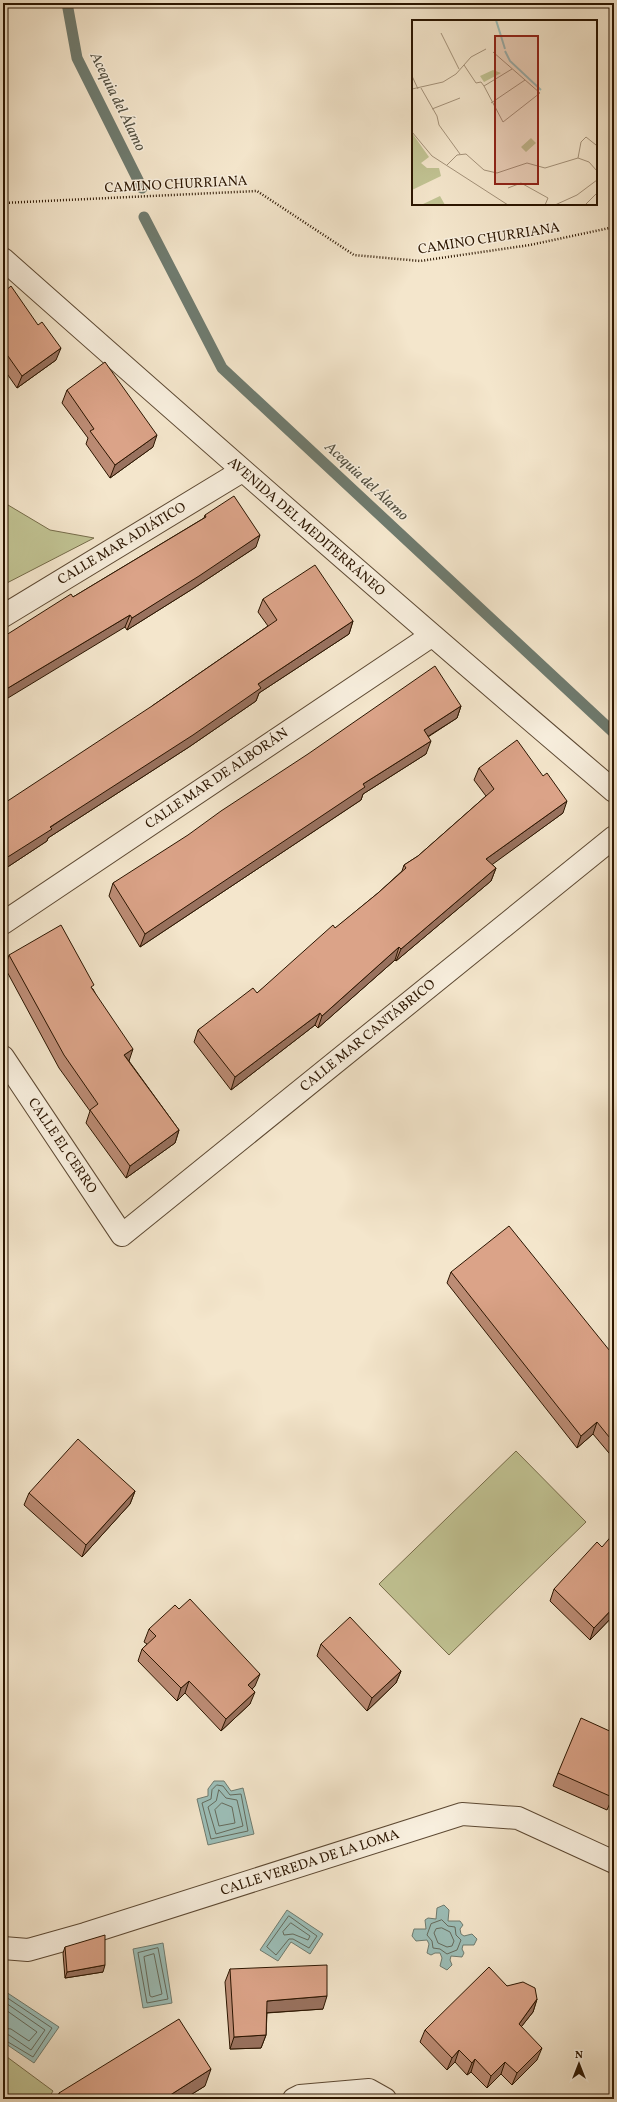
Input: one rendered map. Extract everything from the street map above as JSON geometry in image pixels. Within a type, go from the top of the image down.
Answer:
[{"type":"street","name":"AVENIDA DEL MEDITERRÁNEO","points":[[3,259],[431,636],[614,791]]},
{"type":"street","name":"CALLE MAR ADIÁTICO","points":[[3,616],[242,471]]},
{"type":"street","name":"CALLE MAR DE ALBORÁN","points":[[3,923],[431,636]]},
{"type":"street","name":"CALLE MAR CANTÁBRICO","points":[[122,1235],[614,837]]},
{"type":"street","name":"CALLE EL CERRO","points":[[3,1057],[122,1235]]},
{"type":"street","name":"CALLE VEREDA DE LA LOMA","points":[[3,1948],[28,1950],[85,1934],[462,1814],[518,1818],[614,1862]]},
{"type":"street","points":[[294,2099],[300,2096],[369,2090],[385,2099]]},
{"type":"path","name":"CAMINO CHURRIANA","points":[[3,203],[258,191],[354,255],[420,261],[530,245],[614,227]]},
{"type":"green space","points":[[3,502],[50,530],[94,538],[3,585]]},
{"type":"green space","points":[[516,1451],[586,1522],[449,1655],[379,1584]]},
{"type":"green space","points":[[3,2054],[53,2091],[48,2099],[3,2099]]},
{"type":"water","points":[[214,1781],[224,1781],[231,1791],[243,1788],[254,1834],[208,1845],[197,1799],[208,1796],[208,1789]]},
{"type":"water","points":[[444,1905],[449,1910],[448,1921],[460,1921],[463,1925],[460,1929],[461,1934],[464,1936],[472,1934],[477,1939],[474,1945],[463,1945],[462,1949],[464,1953],[462,1957],[451,1956],[450,1960],[452,1965],[447,1970],[440,1966],[442,1958],[440,1953],[431,1955],[427,1953],[429,1944],[427,1940],[416,1941],[412,1936],[414,1929],[426,1929],[425,1920],[428,1918],[436,1919],[437,1908]]},
{"type":"water","points":[[287,1910],[323,1934],[310,1954],[291,1942],[278,1961],[260,1950]]},
{"type":"water","points":[[163,1943],[172,2003],[143,2008],[133,1949]]},
{"type":"water","points":[[3,1990],[59,2027],[34,2063],[3,2042]]},
{"type":"building","points":[[11,286],[38,325],[42,322],[61,348],[22,376],[3,349],[3,289],[5,291]]},
{"type":"building","points":[[105,362],[157,435],[115,465],[90,431],[94,429],[67,390]]},
{"type":"building","points":[[234,496],[260,535],[199,576],[132,618],[130,615],[3,691],[3,637],[71,594],[73,597],[206,517],[205,515]]},
{"type":"building","points":[[315,565],[353,621],[258,684],[261,688],[193,735],[50,827],[52,829],[3,860],[3,804],[152,706],[277,620],[263,599]]},
{"type":"building","points":[[435,666],[461,706],[424,730],[431,741],[363,784],[365,787],[145,934],[113,883],[188,835]]},
{"type":"building","points":[[517,740],[543,776],[547,773],[567,801],[486,859],[496,868],[401,949],[399,947],[322,1016],[320,1013],[235,1077],[198,1030],[253,988],[257,993],[333,925],[335,928],[378,893],[406,868],[404,865],[418,856],[494,789],[479,768]]},
{"type":"building","points":[[61,925],[94,985],[91,987],[133,1049],[124,1055],[179,1130],[130,1166],[90,1110],[98,1104],[64,1055],[9,955]]},
{"type":"building","points":[[509,1226],[614,1356],[614,1443],[597,1422],[581,1436],[451,1272]]},
{"type":"building","points":[[78,1439],[135,1491],[86,1545],[29,1493]]},
{"type":"building","points":[[614,1533],[614,1607],[594,1628],[554,1589],[597,1542],[602,1547]]},
{"type":"building","points":[[190,1599],[260,1674],[248,1685],[255,1692],[226,1719],[189,1681],[181,1688],[142,1649],[156,1636],[149,1629],[175,1605],[179,1609]]},
{"type":"building","points":[[350,1617],[401,1671],[372,1698],[321,1644]]},
{"type":"building","points":[[581,1718],[614,1733],[614,1792],[612,1797],[558,1773]]},
{"type":"building","points":[[105,1935],[105,1965],[67,1972],[65,1947]]},
{"type":"building","points":[[327,1965],[327,1996],[267,2001],[266,2035],[234,2037],[230,1969]]},
{"type":"building","points":[[489,1967],[507,1986],[523,1982],[535,1988],[537,1999],[519,2024],[542,2048],[517,2073],[505,2062],[491,2076],[475,2059],[472,2063],[459,2050],[452,2058],[425,2030]]},
{"type":"building","points":[[179,2019],[211,2069],[164,2099],[62,2099],[59,2093]]},
{"type":"waterway","name":"Acequia del Álamo","points":[[67,3],[77,58],[142,188]]},
{"type":"waterway","name":"Acequia del Álamo","points":[[144,217],[222,368],[614,733]]}]
